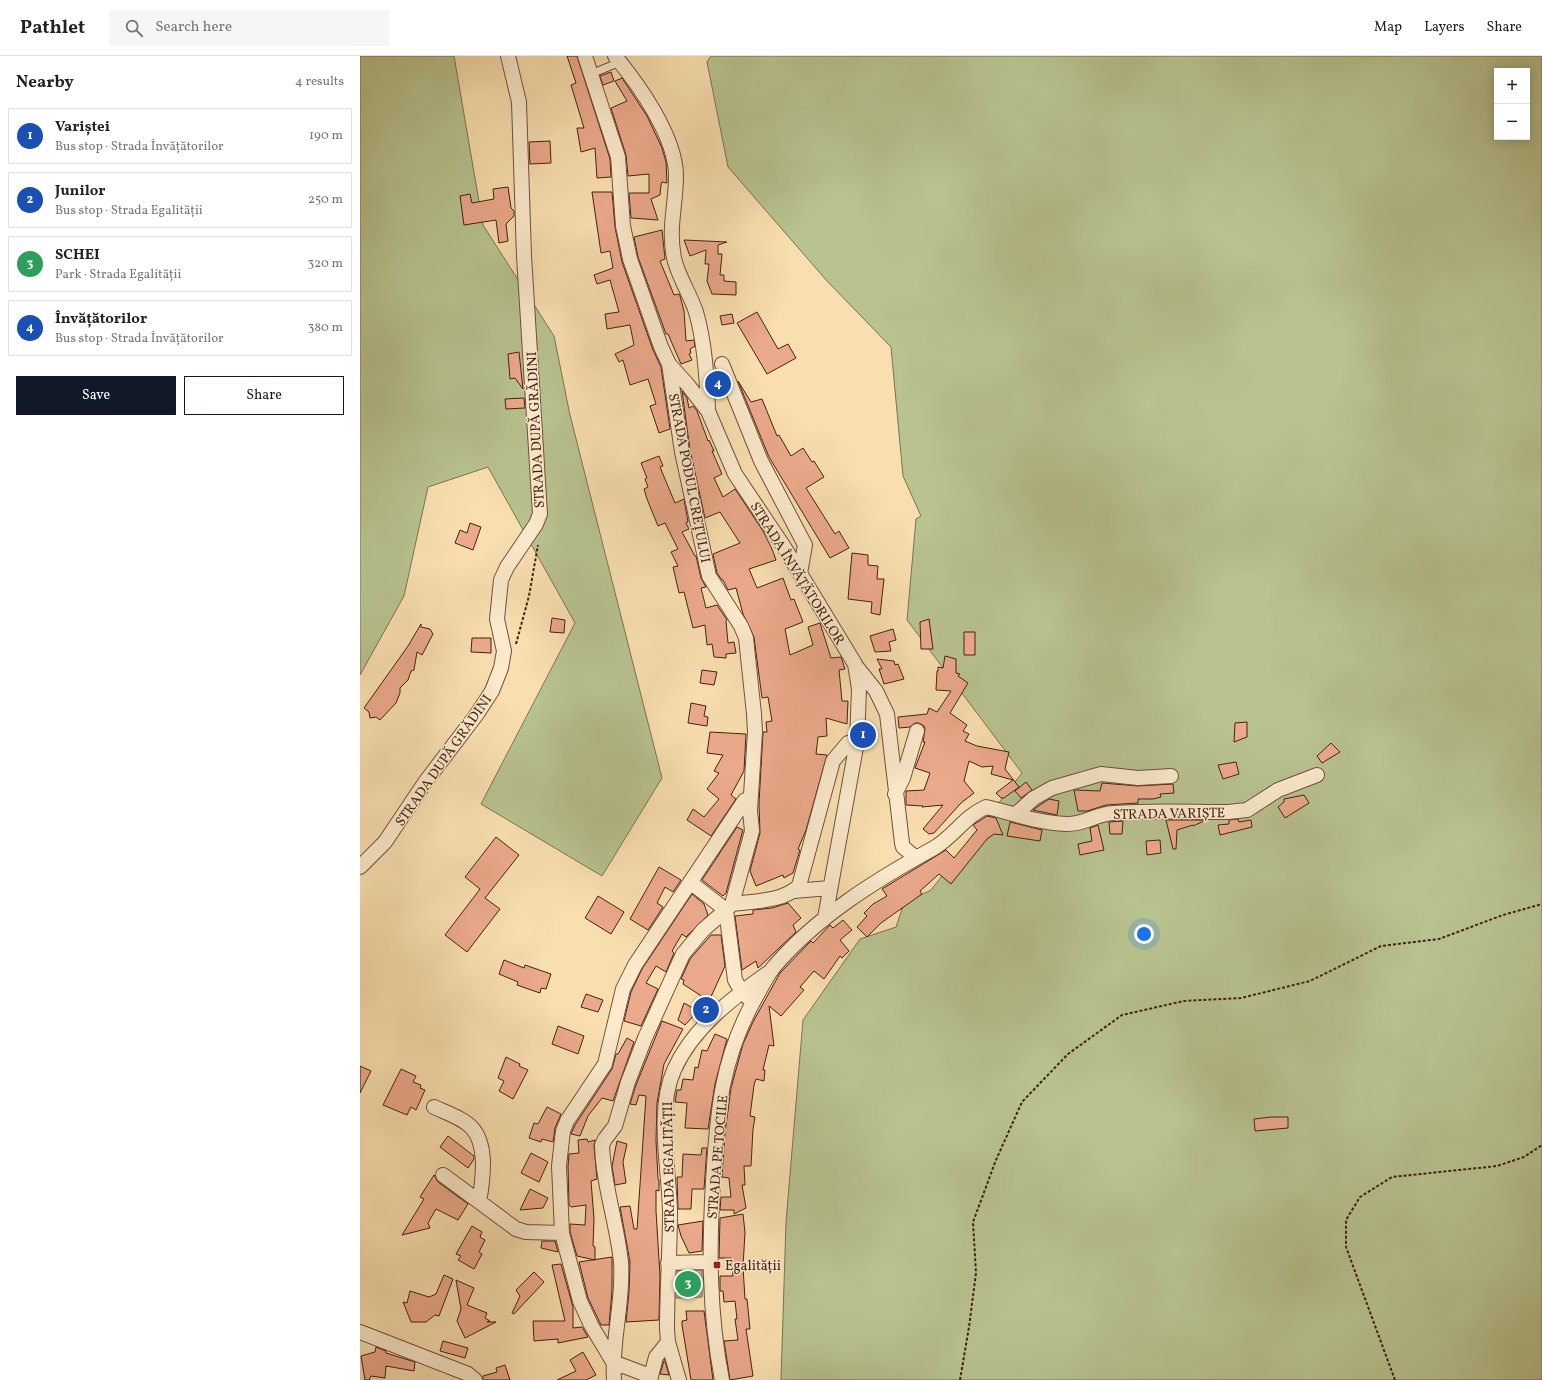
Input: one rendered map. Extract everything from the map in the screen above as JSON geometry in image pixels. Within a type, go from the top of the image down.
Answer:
[{"type":"street","name":"STRADA DUPĂ GRĂDINI","points":[[360,867],[385,842],[426,781],[477,714],[492,691],[504,651],[497,619],[501,580],[507,567],[539,520],[540,514],[524,256],[519,102],[508,56]]},
{"type":"street","name":"STRADA PODUL CREȚULUI","points":[[586,56],[618,157],[624,226],[630,258],[661,347],[669,364],[682,452],[709,576],[740,626],[748,648],[755,732],[750,811],[752,831],[729,907],[735,980],[742,992]]},
{"type":"street","name":"STRADA ÎNVĂȚĂTORILOR","points":[[618,59],[654,110],[672,155],[676,175],[671,235],[675,260],[696,312],[701,336],[708,411]]},
{"type":"street","name":"STRADA ÎNVĂȚĂTORILOR","points":[[669,364],[708,411],[735,474],[800,573],[855,664],[859,688],[857,742],[825,918]]},
{"type":"street","points":[[722,364],[761,461],[805,545],[800,573]]},
{"type":"street","points":[[855,664],[876,691],[887,714],[895,794],[902,842],[903,846],[916,858]]},
{"type":"street","points":[[895,794],[903,778],[917,732]]},
{"type":"street","points":[[794,891],[800,882],[833,761],[842,748],[848,744],[857,742]]},
{"type":"street","points":[[1016,814],[1034,798],[1052,788],[1101,774],[1138,778],[1171,776]]},
{"type":"street","name":"STRADA VARIȘTE","points":[[825,918],[896,869],[948,839],[978,810],[986,807],[1035,820],[1066,825],[1078,824],[1112,813],[1228,812],[1247,810],[1278,790],[1317,775]]},
{"type":"street","points":[[668,1342],[656,1357],[650,1378],[613,1362],[591,1325],[580,1301],[562,1233],[559,1166],[563,1131],[574,1110],[605,1064],[627,979],[662,922],[745,800]]},
{"type":"street","points":[[690,882],[729,907]]},
{"type":"street","points":[[614,1380],[613,1362],[621,1302],[621,1262],[603,1155],[603,1141],[615,1126],[628,1082],[645,1038],[684,954],[703,930],[729,907],[776,898],[794,891],[830,888]]},
{"type":"street","name":"STRADA PE TOCILE","points":[[722,1380],[717,1355],[710,1295],[710,1237],[719,1103],[730,1055],[743,1020],[753,1002],[773,969],[825,918]]},
{"type":"street","name":"STRADA EGALITĂȚII","points":[[668,1342],[668,1263],[670,1211],[665,1119],[666,1095],[673,1071],[683,1052],[726,1004],[773,969]]},
{"type":"street","points":[[742,992],[753,1002]]},
{"type":"street","points":[[434,1107],[462,1121],[478,1134],[482,1146],[484,1181],[479,1201]]},
{"type":"street","points":[[443,1175],[516,1229],[526,1232],[562,1233]]},
{"type":"street","points":[[668,1263],[710,1262]]},
{"type":"street","points":[[360,1332],[468,1374],[475,1380]]},
{"type":"street","points":[[668,1342],[679,1380]]},
{"type":"lane","points":[[591,74],[618,59]]},
{"type":"path","points":[[515,647],[528,596],[539,538]]},
{"type":"path","points":[[960,1380],[976,1273],[973,1222],[996,1160],[1022,1102],[1068,1054],[1122,1015],[1184,1002],[1241,998],[1310,982],[1381,946],[1439,939],[1503,915],[1542,904]]},
{"type":"path","points":[[1395,1380],[1346,1247],[1346,1220],[1360,1197],[1392,1177],[1497,1166],[1524,1158],[1542,1146]]},
{"type":"green space","points":[[360,56],[454,56],[483,225],[554,336],[570,415],[662,778],[602,876],[481,804],[575,623],[488,467],[428,487],[404,596],[360,675]]},
{"type":"green space","points":[[711,56],[1542,56],[1542,1380],[781,1380],[786,1222],[803,1020],[860,939],[896,927],[904,903],[931,890],[1022,773],[907,620],[916,519],[921,516],[903,476],[891,347],[827,281],[728,167],[707,62]]},
{"type":"green space","points":[[702,1270],[702,1297],[674,1298],[673,1271]]},
{"type":"building","points":[[567,56],[577,56],[610,159],[611,177],[597,178],[595,148],[581,152],[577,128],[584,128],[571,85],[576,83]]},
{"type":"building","points":[[611,72],[614,81],[603,85],[600,76]]},
{"type":"building","points":[[622,78],[647,116],[662,148],[666,162],[667,183],[662,182],[660,195],[651,199],[658,220],[631,218],[629,193],[649,193],[649,174],[628,176],[626,155],[611,108],[627,101],[615,81]]},
{"type":"building","points":[[550,141],[551,163],[530,164],[529,142]]},
{"type":"building","points":[[508,187],[511,208],[514,211],[514,216],[506,224],[508,241],[499,243],[496,220],[464,225],[460,196],[470,194],[472,203],[494,199],[493,189]]},
{"type":"building","points":[[592,192],[612,192],[615,227],[622,262],[653,350],[661,367],[670,429],[659,433],[650,406],[656,404],[648,379],[630,385],[623,360],[619,362],[615,354],[634,345],[630,325],[607,329],[605,314],[619,312],[610,280],[597,284],[594,275],[613,268],[610,251],[601,253]]},
{"type":"building","points":[[662,230],[665,259],[660,261],[674,295],[679,294],[680,296],[684,311],[686,341],[694,340],[695,346],[690,349],[691,353],[689,354],[692,360],[681,364],[668,334],[666,334],[638,257],[634,237]]},
{"type":"building","points":[[684,240],[727,242],[718,245],[718,254],[722,254],[720,275],[724,275],[724,281],[736,282],[736,295],[712,294],[707,281],[709,264],[705,264],[706,250],[690,256]]},
{"type":"building","points":[[757,312],[778,349],[788,344],[796,358],[767,374],[737,323]]},
{"type":"building","points":[[732,314],[734,323],[722,325],[720,316]]},
{"type":"building","points":[[519,352],[523,389],[515,378],[510,379],[508,354]]},
{"type":"building","points":[[738,381],[751,402],[762,399],[777,436],[779,435],[791,456],[803,448],[812,462],[814,461],[824,477],[806,488],[835,534],[839,531],[849,548],[830,558],[769,457]]},
{"type":"building","points":[[682,391],[687,398],[689,408],[693,406],[697,411],[708,441],[709,440],[714,451],[712,451],[722,474],[714,478],[723,497],[735,489],[763,531],[772,549],[776,560],[749,569],[757,588],[783,578],[791,600],[794,599],[803,622],[785,629],[790,655],[813,645],[808,627],[820,623],[831,658],[841,657],[845,669],[839,670],[842,701],[848,701],[847,724],[826,718],[827,736],[818,737],[816,754],[827,755],[806,830],[798,849],[800,850],[793,873],[784,878],[783,875],[756,886],[750,871],[760,833],[759,803],[763,732],[767,732],[766,722],[772,721],[768,697],[762,698],[754,637],[743,614],[736,588],[728,590],[723,580],[717,573],[713,554],[740,543],[720,512],[705,518],[690,450]]},
{"type":"building","points":[[524,398],[525,408],[506,409],[505,399]]},
{"type":"building","points":[[659,456],[663,466],[660,467],[675,503],[684,499],[688,522],[686,523],[689,529],[682,532],[696,556],[701,578],[706,587],[701,588],[706,608],[717,605],[727,620],[728,643],[734,642],[736,653],[726,654],[726,658],[714,657],[712,644],[707,645],[705,625],[693,628],[684,592],[679,593],[673,567],[678,566],[671,552],[678,549],[665,523],[658,526],[647,499],[644,489],[648,487],[645,479],[647,478],[641,463]]},
{"type":"building","points":[[470,523],[481,527],[473,550],[455,543],[460,530],[467,533]]},
{"type":"building","points":[[852,553],[868,555],[868,565],[878,566],[877,579],[884,579],[880,615],[871,613],[872,602],[848,599]]},
{"type":"building","points":[[552,618],[565,620],[564,633],[550,632]]},
{"type":"building","points":[[929,619],[933,649],[921,649],[920,622]]},
{"type":"building","points":[[421,624],[421,627],[430,629],[433,634],[422,655],[417,652],[414,670],[411,671],[408,680],[400,688],[400,693],[396,703],[380,720],[376,717],[370,718],[369,712],[364,708],[408,646]]},
{"type":"building","points":[[893,629],[896,640],[889,642],[891,651],[875,652],[870,636]]},
{"type":"building","points":[[964,632],[975,632],[975,655],[964,655]]},
{"type":"building","points":[[472,638],[491,638],[491,653],[471,652]]},
{"type":"building","points":[[945,656],[956,659],[956,673],[960,674],[958,676],[968,683],[950,713],[967,725],[963,731],[969,734],[965,741],[977,746],[1009,752],[1005,769],[1019,787],[1004,798],[1001,798],[996,793],[1013,780],[991,774],[993,766],[982,767],[969,761],[964,781],[974,793],[961,803],[934,833],[929,834],[923,829],[943,805],[922,807],[923,806],[906,805],[906,791],[924,790],[930,773],[915,768],[925,742],[923,742],[925,729],[924,726],[919,723],[915,723],[910,727],[899,728],[898,717],[927,714],[929,708],[937,712],[951,691],[936,690],[938,667],[943,668]]},
{"type":"building","points":[[877,659],[894,661],[895,665],[898,664],[904,679],[884,684],[879,669],[882,669]]},
{"type":"building","points":[[702,670],[717,672],[714,685],[700,683]]},
{"type":"building","points":[[691,703],[706,706],[704,716],[708,717],[707,726],[688,723]]},
{"type":"building","points":[[1247,722],[1247,737],[1234,742],[1235,723]]},
{"type":"building","points":[[710,732],[746,734],[744,771],[731,795],[736,799],[711,836],[687,820],[693,809],[704,817],[719,799],[707,789],[719,773],[714,771],[723,755],[707,753]]},
{"type":"building","points":[[1331,743],[1340,752],[1322,763],[1317,756]]},
{"type":"building","points":[[1236,762],[1239,774],[1223,779],[1218,765]]},
{"type":"building","points":[[1026,782],[1032,790],[1021,798],[1015,791]]},
{"type":"building","points":[[1102,783],[1138,786],[1173,784],[1174,793],[1160,794],[1161,797],[1153,799],[1138,799],[1138,803],[1106,805],[1087,811],[1078,811],[1074,790],[1100,791]]},
{"type":"building","points":[[1304,795],[1309,803],[1285,818],[1278,807],[1284,802],[1284,799]]},
{"type":"building","points":[[1049,799],[1059,801],[1057,815],[1033,810]]},
{"type":"building","points":[[987,816],[996,818],[1003,835],[994,834],[987,839],[951,884],[939,874],[920,891],[922,894],[881,923],[867,937],[857,927],[867,916],[864,913],[873,904],[887,896],[882,889],[946,850],[954,858],[977,830],[973,825]]},
{"type":"building","points":[[1238,819],[1239,822],[1251,820],[1252,827],[1220,835],[1218,825],[1229,824],[1229,820]]},
{"type":"building","points":[[1166,820],[1206,820],[1193,826],[1177,830],[1176,849],[1173,849]]},
{"type":"building","points":[[1123,821],[1122,834],[1110,834],[1109,822]]},
{"type":"building","points":[[1010,822],[1042,830],[1040,841],[1007,836]]},
{"type":"building","points":[[1098,825],[1104,850],[1080,855],[1078,844],[1092,841],[1090,828]]},
{"type":"building","points":[[737,827],[743,830],[726,893],[723,896],[702,880]]},
{"type":"building","points":[[496,837],[519,855],[485,898],[500,909],[467,952],[445,935],[480,889],[465,877]]},
{"type":"building","points":[[1160,840],[1161,853],[1147,855],[1146,841]]},
{"type":"building","points":[[659,867],[681,880],[673,892],[665,887],[657,903],[663,907],[648,930],[630,919]]},
{"type":"building","points":[[692,894],[704,904],[708,915],[686,937],[682,934],[672,951],[674,953],[666,972],[656,966],[646,983],[658,989],[641,1026],[624,1021],[631,992],[642,969]]},
{"type":"building","points":[[598,896],[624,912],[611,934],[585,918]]},
{"type":"building","points":[[788,903],[801,918],[793,925],[796,932],[758,968],[756,961],[742,970],[735,916],[753,914],[753,910],[772,908]]},
{"type":"building","points":[[843,920],[852,930],[840,940],[849,951],[842,958],[840,956],[824,979],[814,971],[800,987],[804,990],[781,1016],[769,1006],[774,1046],[769,1045],[763,1070],[765,1070],[764,1081],[756,1079],[754,1085],[750,1116],[755,1117],[751,1166],[744,1166],[745,1185],[742,1185],[746,1208],[734,1214],[734,1210],[720,1210],[721,1197],[731,1197],[729,1178],[722,1177],[725,1133],[731,1088],[743,1044],[753,1022],[780,973],[811,941],[813,943],[830,925],[833,928]]},
{"type":"building","points":[[711,935],[721,935],[725,966],[709,1001],[683,984],[684,980],[681,979],[690,959]]},
{"type":"building","points":[[504,960],[524,968],[525,965],[551,974],[546,989],[541,988],[540,993],[517,985],[518,982],[499,974]]},
{"type":"building","points":[[586,994],[603,1000],[598,1012],[581,1007]]},
{"type":"building","points":[[684,1003],[698,1011],[685,1025],[678,1020]]},
{"type":"building","points":[[662,1021],[683,1029],[664,1064],[657,1103],[656,1140],[659,1191],[656,1190],[656,1211],[660,1276],[659,1320],[626,1322],[630,1262],[620,1207],[630,1206],[634,1229],[637,1229],[646,1096],[639,1095],[636,1105],[630,1104],[636,1085]]},
{"type":"building","points":[[558,1026],[584,1036],[578,1054],[552,1044]]},
{"type":"building","points":[[715,1034],[727,1039],[715,1084],[708,1129],[685,1128],[687,1103],[675,1102],[677,1090],[681,1090],[683,1079],[693,1080],[695,1067],[698,1068],[702,1050],[707,1051]]},
{"type":"building","points":[[627,1038],[634,1042],[613,1101],[602,1098],[588,1116],[580,1136],[571,1134],[575,1125],[612,1069],[616,1054],[618,1054]]},
{"type":"building","points":[[506,1057],[528,1070],[513,1099],[499,1091],[504,1081],[498,1078]]},
{"type":"building","points":[[360,1066],[371,1071],[360,1093]]},
{"type":"building","points":[[401,1069],[416,1076],[413,1082],[421,1085],[420,1088],[425,1090],[416,1110],[411,1107],[407,1115],[383,1105]]},
{"type":"building","points":[[547,1107],[561,1114],[555,1128],[553,1142],[542,1139],[541,1142],[529,1138],[534,1123],[538,1124]]},
{"type":"building","points":[[1288,1117],[1288,1128],[1255,1131],[1254,1119]]},
{"type":"building","points":[[448,1136],[474,1156],[474,1159],[468,1168],[440,1147]]},
{"type":"building","points":[[587,1139],[588,1142],[595,1140],[594,1146],[597,1179],[591,1181],[594,1219],[593,1246],[595,1247],[595,1260],[577,1256],[570,1232],[570,1224],[585,1225],[586,1205],[571,1207],[569,1205],[569,1154],[579,1153],[578,1140]]},
{"type":"building","points":[[617,1141],[627,1144],[623,1162],[626,1183],[615,1185],[612,1166]]},
{"type":"building","points":[[702,1148],[707,1148],[704,1189],[692,1189],[691,1209],[678,1209],[677,1177],[682,1177],[683,1154],[701,1155]]},
{"type":"building","points":[[531,1153],[548,1162],[539,1182],[521,1173]]},
{"type":"building","points":[[434,1175],[438,1182],[468,1204],[458,1220],[436,1209],[428,1223],[430,1228],[402,1235],[424,1199],[420,1197]]},
{"type":"building","points":[[530,1189],[548,1198],[543,1208],[520,1210]]},
{"type":"building","points":[[743,1214],[745,1232],[743,1267],[745,1299],[747,1299],[750,1329],[746,1329],[753,1376],[730,1380],[724,1341],[738,1340],[735,1319],[737,1319],[735,1301],[724,1302],[723,1291],[720,1291],[720,1276],[733,1276],[731,1258],[719,1258],[720,1218]]},
{"type":"building","points":[[703,1221],[702,1251],[689,1253],[681,1236],[678,1225]]},
{"type":"building","points":[[472,1226],[482,1232],[480,1237],[485,1240],[479,1252],[482,1254],[474,1269],[458,1260],[461,1256],[456,1254]]},
{"type":"building","points":[[542,1241],[555,1241],[558,1252],[541,1248]]},
{"type":"building","points":[[612,1257],[612,1291],[609,1325],[601,1325],[588,1298],[579,1262]]},
{"type":"building","points":[[561,1264],[573,1307],[573,1328],[582,1327],[588,1337],[558,1343],[558,1339],[534,1341],[533,1321],[565,1321],[552,1265]]},
{"type":"building","points":[[534,1272],[544,1282],[514,1314],[512,1313],[520,1296],[516,1290]]},
{"type":"building","points":[[444,1275],[453,1279],[439,1316],[435,1315],[426,1322],[411,1322],[403,1302],[407,1303],[410,1291],[429,1297],[436,1294]]},
{"type":"building","points":[[456,1280],[474,1288],[467,1305],[487,1313],[485,1318],[490,1321],[487,1322],[496,1322],[465,1338],[457,1321],[461,1309]]},
{"type":"building","points":[[686,1311],[704,1311],[713,1380],[691,1380],[682,1325],[682,1321],[687,1320]]},
{"type":"building","points":[[443,1341],[468,1348],[465,1358],[440,1351]]},
{"type":"building","points":[[376,1347],[386,1351],[386,1353],[415,1362],[414,1371],[386,1366],[385,1378],[371,1376],[369,1380],[365,1380],[361,1356],[375,1352]]},
{"type":"building","points":[[583,1352],[596,1375],[586,1380],[557,1380],[576,1371],[570,1360]]},
{"type":"building","points":[[665,1361],[669,1375],[660,1374]]},
{"type":"building","points":[[505,1365],[510,1380],[483,1380],[483,1376],[497,1372],[496,1368]]},
{"type":"place","name":"Învățătorilor","points":[[718,384]]},
{"type":"place","name":"Variștei","points":[[863,735]]},
{"type":"place","name":"Junilor","points":[[706,1010]]},
{"type":"place","name":"Egalității","points":[[717,1265]]},
{"type":"place","name":"SCHEI","points":[[688,1284]]}]
